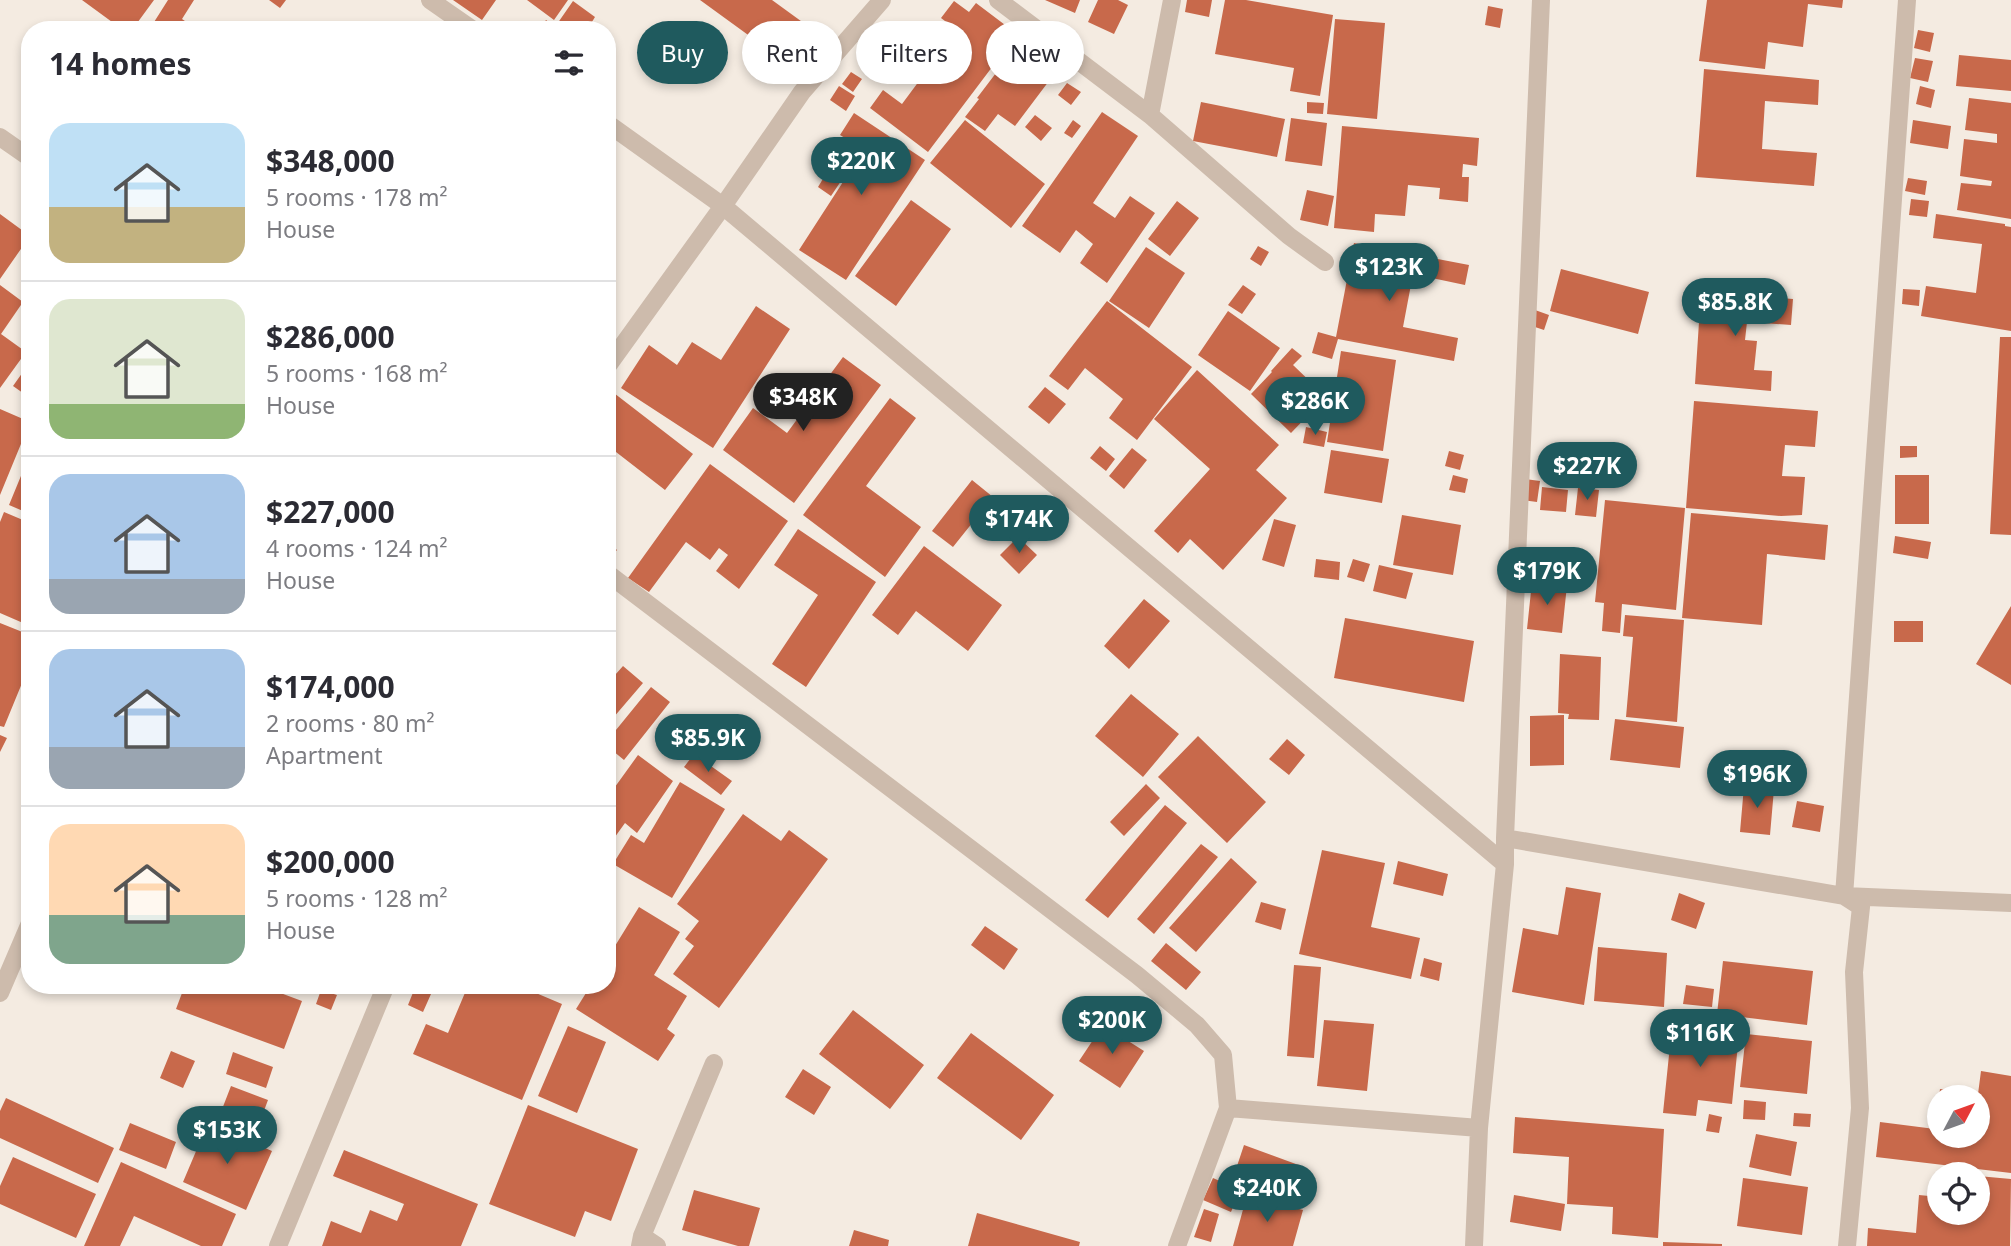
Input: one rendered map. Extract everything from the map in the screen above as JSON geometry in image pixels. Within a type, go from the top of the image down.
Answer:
[{"type":"street","points":[[430,0],[460,21]]},
{"type":"street","points":[[616,355],[802,92],[882,0]]},
{"type":"street","points":[[998,0],[1150,114],[1289,236],[1325,262]]},
{"type":"street","points":[[1150,114],[1172,0]]},
{"type":"street","points":[[1474,1246],[1479,1128],[1505,864],[1541,0]]},
{"type":"street","points":[[1844,896],[1907,0]]},
{"type":"street","points":[[616,129],[723,206],[1505,864]]},
{"type":"street","points":[[0,137],[21,152]]},
{"type":"street","points":[[616,580],[1137,975],[1197,1024],[1223,1055],[1228,1108],[1177,1246]]},
{"type":"street","points":[[1505,838],[1844,896],[2011,903]]},
{"type":"street","points":[[1844,896],[1861,907],[1854,972],[1860,1108],[1847,1246]]},
{"type":"street","points":[[0,993],[21,943]]},
{"type":"street","points":[[278,1246],[382,994]]},
{"type":"street","points":[[646,1243],[714,1063]]},
{"type":"street","points":[[1228,1108],[1479,1128]]},
{"type":"building","points":[[82,0],[154,0],[139,21],[111,21]]},
{"type":"building","points":[[168,0],[194,0],[182,19],[185,21],[155,21]]},
{"type":"building","points":[[269,0],[286,0],[280,8]]},
{"type":"building","points":[[453,0],[496,0],[482,20]]},
{"type":"building","points":[[527,0],[568,0],[554,20]]},
{"type":"building","points":[[700,0],[772,0],[801,21],[742,21],[742,31]]},
{"type":"building","points":[[1045,0],[1080,0],[1075,13]]},
{"type":"building","points":[[1098,0],[1118,0],[1128,5],[1114,34],[1088,22]]},
{"type":"building","points":[[1187,0],[1212,0],[1209,17],[1185,12]]},
{"type":"building","points":[[1225,0],[1246,0],[1333,15],[1320,96],[1290,91],[1294,68],[1215,54]]},
{"type":"building","points":[[1707,0],[1843,0],[1842,8],[1808,4],[1803,47],[1768,42],[1765,69],[1699,61]]},
{"type":"building","points":[[573,1],[595,17],[593,21],[559,21]]},
{"type":"building","points":[[954,1],[969,12],[976,3],[1000,21],[986,21],[986,75],[928,152],[870,108],[883,90],[902,104],[917,84],[972,84],[972,21],[945,21],[941,18]]},
{"type":"building","points":[[1488,6],[1503,9],[1500,28],[1485,25]]},
{"type":"building","points":[[1335,19],[1385,23],[1377,119],[1327,114]]},
{"type":"building","points":[[1918,30],[1934,33],[1930,52],[1914,48]]},
{"type":"building","points":[[1959,55],[2011,60],[2011,91],[1956,86]]},
{"type":"building","points":[[1915,58],[1933,61],[1928,82],[1910,78]]},
{"type":"building","points":[[1704,69],[1819,80],[1818,105],[1765,101],[1762,149],[1817,153],[1814,186],[1696,177]]},
{"type":"building","points":[[851,72],[856,75],[856,84],[859,84],[853,92],[842,84]]},
{"type":"building","points":[[988,84],[1047,84],[1015,126],[998,114],[985,131],[965,117],[979,99],[977,98]]},
{"type":"building","points":[[1066,84],[1081,92],[1071,105],[1058,95]]},
{"type":"building","points":[[839,86],[855,96],[846,111],[830,100]]},
{"type":"building","points":[[1920,86],[1935,90],[1931,108],[1916,104]]},
{"type":"building","points":[[1969,98],[2011,103],[2011,219],[1957,210],[1961,183],[1991,186],[1992,181],[1960,176],[1964,139],[1997,143],[1997,134],[1965,130]]},
{"type":"building","points":[[1201,102],[1285,119],[1277,157],[1193,141]]},
{"type":"building","points":[[1307,102],[1324,103],[1323,114],[1307,113]]},
{"type":"building","points":[[1102,112],[1138,136],[1093,203],[1115,218],[1130,196],[1155,213],[1107,283],[1080,263],[1093,244],[1076,230],[1060,253],[1022,226]]},
{"type":"building","points":[[854,113],[925,160],[846,280],[799,250],[852,168],[839,160],[850,141],[840,135]]},
{"type":"building","points":[[1035,115],[1052,128],[1041,141],[1025,127]]},
{"type":"building","points":[[1291,118],[1327,123],[1322,166],[1285,161]]},
{"type":"building","points":[[965,120],[1045,184],[1011,228],[930,163]]},
{"type":"building","points":[[1073,120],[1081,126],[1072,138],[1064,133]]},
{"type":"building","points":[[1913,120],[1951,126],[1948,149],[1910,143]]},
{"type":"building","points":[[1342,126],[1479,138],[1477,166],[1463,164],[1462,177],[1469,177],[1468,202],[1439,199],[1440,188],[1408,185],[1405,216],[1375,214],[1374,232],[1334,228]]},
{"type":"building","points":[[829,169],[843,178],[831,196],[818,187]]},
{"type":"building","points":[[1908,178],[1927,181],[1925,195],[1905,191]]},
{"type":"building","points":[[1307,190],[1334,196],[1328,226],[1300,220]]},
{"type":"building","points":[[1911,199],[1929,201],[1927,217],[1909,215]]},
{"type":"building","points":[[911,200],[951,229],[896,306],[855,276]]},
{"type":"building","points":[[1177,201],[1199,218],[1170,256],[1148,239]]},
{"type":"building","points":[[0,214],[21,229],[21,249],[0,279]]},
{"type":"building","points":[[1936,214],[2011,227],[2011,331],[1921,316],[1926,286],[1976,293],[1982,244],[1933,238]]},
{"type":"building","points":[[1354,243],[1469,265],[1465,285],[1413,274],[1403,327],[1458,338],[1454,361],[1338,339],[1332,359],[1312,353],[1318,332],[1336,337]]},
{"type":"building","points":[[1258,246],[1269,252],[1261,266],[1250,259]]},
{"type":"building","points":[[1146,247],[1185,273],[1149,328],[1109,301]]},
{"type":"building","points":[[1561,269],[1649,292],[1638,334],[1550,311]]},
{"type":"building","points":[[0,285],[21,301],[21,305],[1,334],[21,348],[21,359],[0,388]]},
{"type":"building","points":[[1243,285],[1256,294],[1242,314],[1228,305]]},
{"type":"building","points":[[1903,289],[1920,290],[1919,306],[1902,304]]},
{"type":"building","points":[[1701,291],[1793,299],[1791,325],[1747,322],[1745,340],[1757,341],[1754,370],[1772,371],[1771,391],[1695,384]]},
{"type":"building","points":[[1107,301],[1192,367],[1137,440],[1109,418],[1123,399],[1085,368],[1068,390],[1049,376]]},
{"type":"building","points":[[756,306],[790,329],[713,448],[621,388],[649,345],[677,365],[692,342],[721,360]]},
{"type":"building","points":[[1535,310],[1549,315],[1544,330],[1529,325]]},
{"type":"building","points":[[1228,311],[1280,348],[1250,391],[1198,355]]},
{"type":"building","points":[[2000,337],[2011,337],[2011,535],[1990,534]]},
{"type":"building","points":[[1292,348],[1302,356],[1293,365],[1319,390],[1307,402],[1315,408],[1291,433],[1251,394]]},
{"type":"building","points":[[1341,351],[1396,360],[1383,451],[1327,442]]},
{"type":"building","points":[[843,357],[881,385],[794,503],[723,450],[753,408],[787,433]]},
{"type":"building","points":[[1197,370],[1279,445],[1256,470],[1287,498],[1223,570],[1190,539],[1178,553],[1154,531],[1210,469],[1154,419]]},
{"type":"building","points":[[21,375],[21,392],[13,386]]},
{"type":"building","points":[[1045,387],[1066,404],[1049,424],[1028,407]]},
{"type":"building","points":[[616,395],[693,454],[665,490],[616,452]]},
{"type":"building","points":[[890,398],[916,418],[866,486],[921,527],[885,577],[803,515]]},
{"type":"building","points":[[1694,401],[1818,411],[1815,447],[1785,445],[1782,476],[1805,477],[1802,515],[1781,516],[1686,508]]},
{"type":"building","points":[[0,409],[21,418],[21,444],[0,495]]},
{"type":"building","points":[[1306,427],[1327,432],[1324,447],[1303,443]]},
{"type":"building","points":[[1100,446],[1115,459],[1106,471],[1090,458]]},
{"type":"building","points":[[1900,446],[1917,446],[1917,457],[1900,458]]},
{"type":"building","points":[[1132,448],[1147,460],[1124,489],[1109,476]]},
{"type":"building","points":[[1331,450],[1389,459],[1382,503],[1324,493]]},
{"type":"building","points":[[1449,451],[1464,455],[1460,470],[1445,466]]},
{"type":"building","points":[[710,464],[788,521],[739,589],[716,571],[728,555],[719,548],[710,560],[686,542],[649,592],[628,578]]},
{"type":"building","points":[[1453,475],[1468,479],[1465,493],[1449,490]]},
{"type":"building","points":[[1895,475],[1929,475],[1929,524],[1895,524]]},
{"type":"building","points":[[21,476],[21,510],[9,505]]},
{"type":"building","points":[[1525,479],[1540,481],[1537,502],[1523,500]]},
{"type":"building","points":[[972,480],[993,497],[953,547],[932,531]]},
{"type":"building","points":[[1542,487],[1568,490],[1566,512],[1540,510]]},
{"type":"building","points":[[1578,488],[1599,490],[1596,517],[1575,515]]},
{"type":"building","points":[[1605,500],[1685,508],[1676,610],[1622,604],[1620,633],[1602,631],[1604,603],[1595,602]]},
{"type":"building","points":[[4,512],[21,519],[21,622],[0,613],[0,522]]},
{"type":"building","points":[[1691,513],[1828,525],[1825,560],[1767,554],[1762,625],[1682,618]]},
{"type":"building","points":[[1402,515],[1461,525],[1453,575],[1393,565]]},
{"type":"building","points":[[1274,519],[1296,525],[1284,567],[1262,560]]},
{"type":"building","points":[[798,529],[876,582],[806,687],[772,664],[818,595],[774,565]]},
{"type":"building","points":[[1895,536],[1931,542],[1928,559],[1893,553]]},
{"type":"building","points":[[1018,537],[1037,555],[1019,574],[1000,555]]},
{"type":"building","points":[[924,546],[1002,605],[968,651],[916,611],[898,635],[872,615]]},
{"type":"building","points":[[1316,559],[1340,562],[1339,580],[1314,577]]},
{"type":"building","points":[[1353,559],[1370,564],[1364,582],[1347,577]]},
{"type":"building","points":[[1379,565],[1413,573],[1406,599],[1373,591]]},
{"type":"building","points":[[1532,582],[1567,585],[1562,633],[1527,629]]},
{"type":"building","points":[[1144,599],[1170,621],[1129,669],[1104,646]]},
{"type":"building","points":[[2011,606],[2011,685],[1976,664]]},
{"type":"building","points":[[1625,615],[1684,620],[1677,722],[1626,717],[1633,637],[1623,636]]},
{"type":"building","points":[[1345,618],[1474,641],[1464,702],[1334,678]]},
{"type":"building","points":[[1894,621],[1923,621],[1923,642],[1894,642]]},
{"type":"building","points":[[0,623],[21,631],[21,686],[4,727],[0,726]]},
{"type":"building","points":[[1560,654],[1601,657],[1599,720],[1568,719],[1569,714],[1558,713]]},
{"type":"building","points":[[623,666],[643,683],[616,714],[616,674]]},
{"type":"building","points":[[651,687],[670,702],[624,760],[616,753],[616,730]]},
{"type":"building","points":[[1131,694],[1179,734],[1143,777],[1095,736]]},
{"type":"building","points":[[1564,715],[1564,765],[1530,766],[1530,716]]},
{"type":"building","points":[[1615,719],[1684,727],[1680,768],[1610,760]]},
{"type":"building","points":[[0,735],[7,738],[0,752]]},
{"type":"building","points":[[1198,736],[1266,802],[1227,843],[1158,777]]},
{"type":"building","points":[[1287,739],[1305,755],[1289,775],[1269,759]]},
{"type":"building","points":[[694,754],[732,781],[721,795],[684,767]]},
{"type":"building","points":[[638,755],[673,781],[637,833],[625,823],[616,836],[616,786]]},
{"type":"building","points":[[680,782],[725,809],[672,898],[616,866],[616,859],[631,835],[644,843]]},
{"type":"building","points":[[1146,784],[1160,798],[1124,836],[1110,822]]},
{"type":"building","points":[[1744,786],[1774,789],[1770,835],[1740,832]]},
{"type":"building","points":[[1797,801],[1824,806],[1820,832],[1792,827]]},
{"type":"building","points":[[1165,805],[1187,823],[1108,918],[1085,900]]},
{"type":"building","points":[[743,814],[781,841],[789,830],[828,859],[719,1008],[673,974],[694,946],[685,939],[699,921],[677,904]]},
{"type":"building","points":[[1201,844],[1218,857],[1154,934],[1137,919]]},
{"type":"building","points":[[1322,850],[1385,863],[1371,927],[1420,938],[1411,979],[1299,954]]},
{"type":"building","points":[[1231,858],[1257,882],[1196,952],[1169,928]]},
{"type":"building","points":[[1398,861],[1448,874],[1443,896],[1393,884]]},
{"type":"building","points":[[1566,887],[1601,893],[1584,1005],[1512,992],[1523,928],[1558,935]]},
{"type":"building","points":[[1679,893],[1705,903],[1696,929],[1671,920]]},
{"type":"building","points":[[1261,902],[1286,909],[1281,930],[1255,922]]},
{"type":"building","points":[[639,907],[680,932],[654,975],[687,996],[667,1029],[675,1035],[658,1061],[576,1009],[585,994],[616,994],[616,944]]},
{"type":"building","points":[[985,926],[1018,949],[1004,970],[971,945]]},
{"type":"building","points":[[1166,943],[1201,972],[1186,990],[1151,961]]},
{"type":"building","points":[[1598,947],[1667,953],[1664,1007],[1594,1001]]},
{"type":"building","points":[[1424,958],[1442,963],[1439,981],[1420,976]]},
{"type":"building","points":[[1723,961],[1813,971],[1807,1025],[1717,1014]]},
{"type":"building","points":[[1294,965],[1321,967],[1314,1058],[1287,1056]]},
{"type":"building","points":[[1686,985],[1714,989],[1712,1007],[1683,1004]]},
{"type":"building","points":[[182,994],[283,994],[302,1001],[284,1049],[176,1009]]},
{"type":"building","points":[[320,994],[337,995],[331,1010],[316,1004]]},
{"type":"building","points":[[412,994],[431,994],[423,1012],[408,1005]]},
{"type":"building","points":[[464,994],[538,994],[562,1004],[522,1100],[413,1054],[426,1024],[448,1033]]},
{"type":"building","points":[[853,1010],[924,1065],[890,1109],[819,1054]]},
{"type":"building","points":[[1324,1020],[1374,1024],[1367,1091],[1317,1086]]},
{"type":"building","points":[[1103,1025],[1144,1051],[1120,1088],[1079,1061]]},
{"type":"building","points":[[568,1026],[606,1042],[577,1113],[538,1096]]},
{"type":"building","points":[[1672,1026],[1739,1034],[1732,1104],[1698,1100],[1696,1116],[1663,1113]]},
{"type":"building","points":[[971,1033],[1054,1095],[1021,1140],[937,1078]]},
{"type":"building","points":[[1746,1034],[1812,1041],[1807,1094],[1740,1087]]},
{"type":"building","points":[[171,1051],[195,1061],[183,1088],[160,1078]]},
{"type":"building","points":[[233,1052],[273,1067],[266,1088],[226,1074]]},
{"type":"building","points":[[803,1069],[831,1087],[814,1115],[785,1097]]},
{"type":"building","points":[[1981,1071],[2011,1076],[2011,1173],[1990,1171],[1990,1162],[1927,1163],[1876,1157],[1880,1122],[1927,1128],[1927,1148],[1990,1148],[1990,1085],[1979,1085]]},
{"type":"building","points":[[231,1086],[268,1100],[256,1132],[219,1117]]},
{"type":"building","points":[[6,1098],[114,1148],[98,1183],[0,1138],[0,1111]]},
{"type":"building","points":[[1744,1100],[1766,1102],[1765,1120],[1743,1119]]},
{"type":"building","points":[[528,1105],[638,1149],[611,1221],[585,1211],[575,1237],[489,1204]]},
{"type":"building","points":[[1794,1113],[1811,1114],[1810,1127],[1793,1126]]},
{"type":"building","points":[[1709,1114],[1722,1117],[1719,1133],[1706,1131]]},
{"type":"building","points":[[1515,1117],[1664,1129],[1658,1238],[1612,1234],[1613,1207],[1567,1204],[1569,1157],[1513,1153]]},
{"type":"building","points":[[130,1123],[176,1142],[166,1169],[119,1150]]},
{"type":"building","points":[[208,1123],[272,1151],[246,1210],[183,1182]]},
{"type":"building","points":[[1756,1134],[1797,1142],[1791,1176],[1749,1167]]},
{"type":"building","points":[[1244,1145],[1304,1167],[1294,1196],[1234,1175]]},
{"type":"building","points":[[344,1150],[478,1204],[461,1246],[322,1246],[331,1221],[361,1233],[370,1210],[397,1221],[404,1204],[333,1176]]},
{"type":"building","points":[[13,1157],[96,1194],[76,1238],[0,1204],[0,1186]]},
{"type":"building","points":[[121,1162],[236,1214],[222,1246],[201,1246],[134,1216],[120,1246],[84,1246]]},
{"type":"building","points":[[1990,1177],[2011,1179],[2010,1246],[1867,1246],[1868,1228],[1916,1233],[1919,1195],[1927,1196],[1927,1225],[1990,1225]]},
{"type":"building","points":[[1213,1178],[1240,1190],[1231,1212],[1203,1200]]},
{"type":"building","points":[[1743,1178],[1808,1187],[1802,1235],[1737,1226]]},
{"type":"building","points":[[694,1190],[760,1208],[749,1246],[738,1246],[682,1230]]},
{"type":"building","points":[[1247,1195],[1303,1210],[1293,1246],[1233,1246]]},
{"type":"building","points":[[1514,1195],[1565,1204],[1561,1231],[1510,1222]]},
{"type":"building","points":[[1204,1209],[1219,1214],[1211,1242],[1194,1237]]},
{"type":"building","points":[[977,1213],[1080,1242],[1079,1246],[968,1246]]},
{"type":"building","points":[[854,1230],[889,1240],[888,1246],[849,1246]]},
{"type":"building","points":[[1663,1242],[1722,1244],[1722,1246],[1663,1246]]}]
